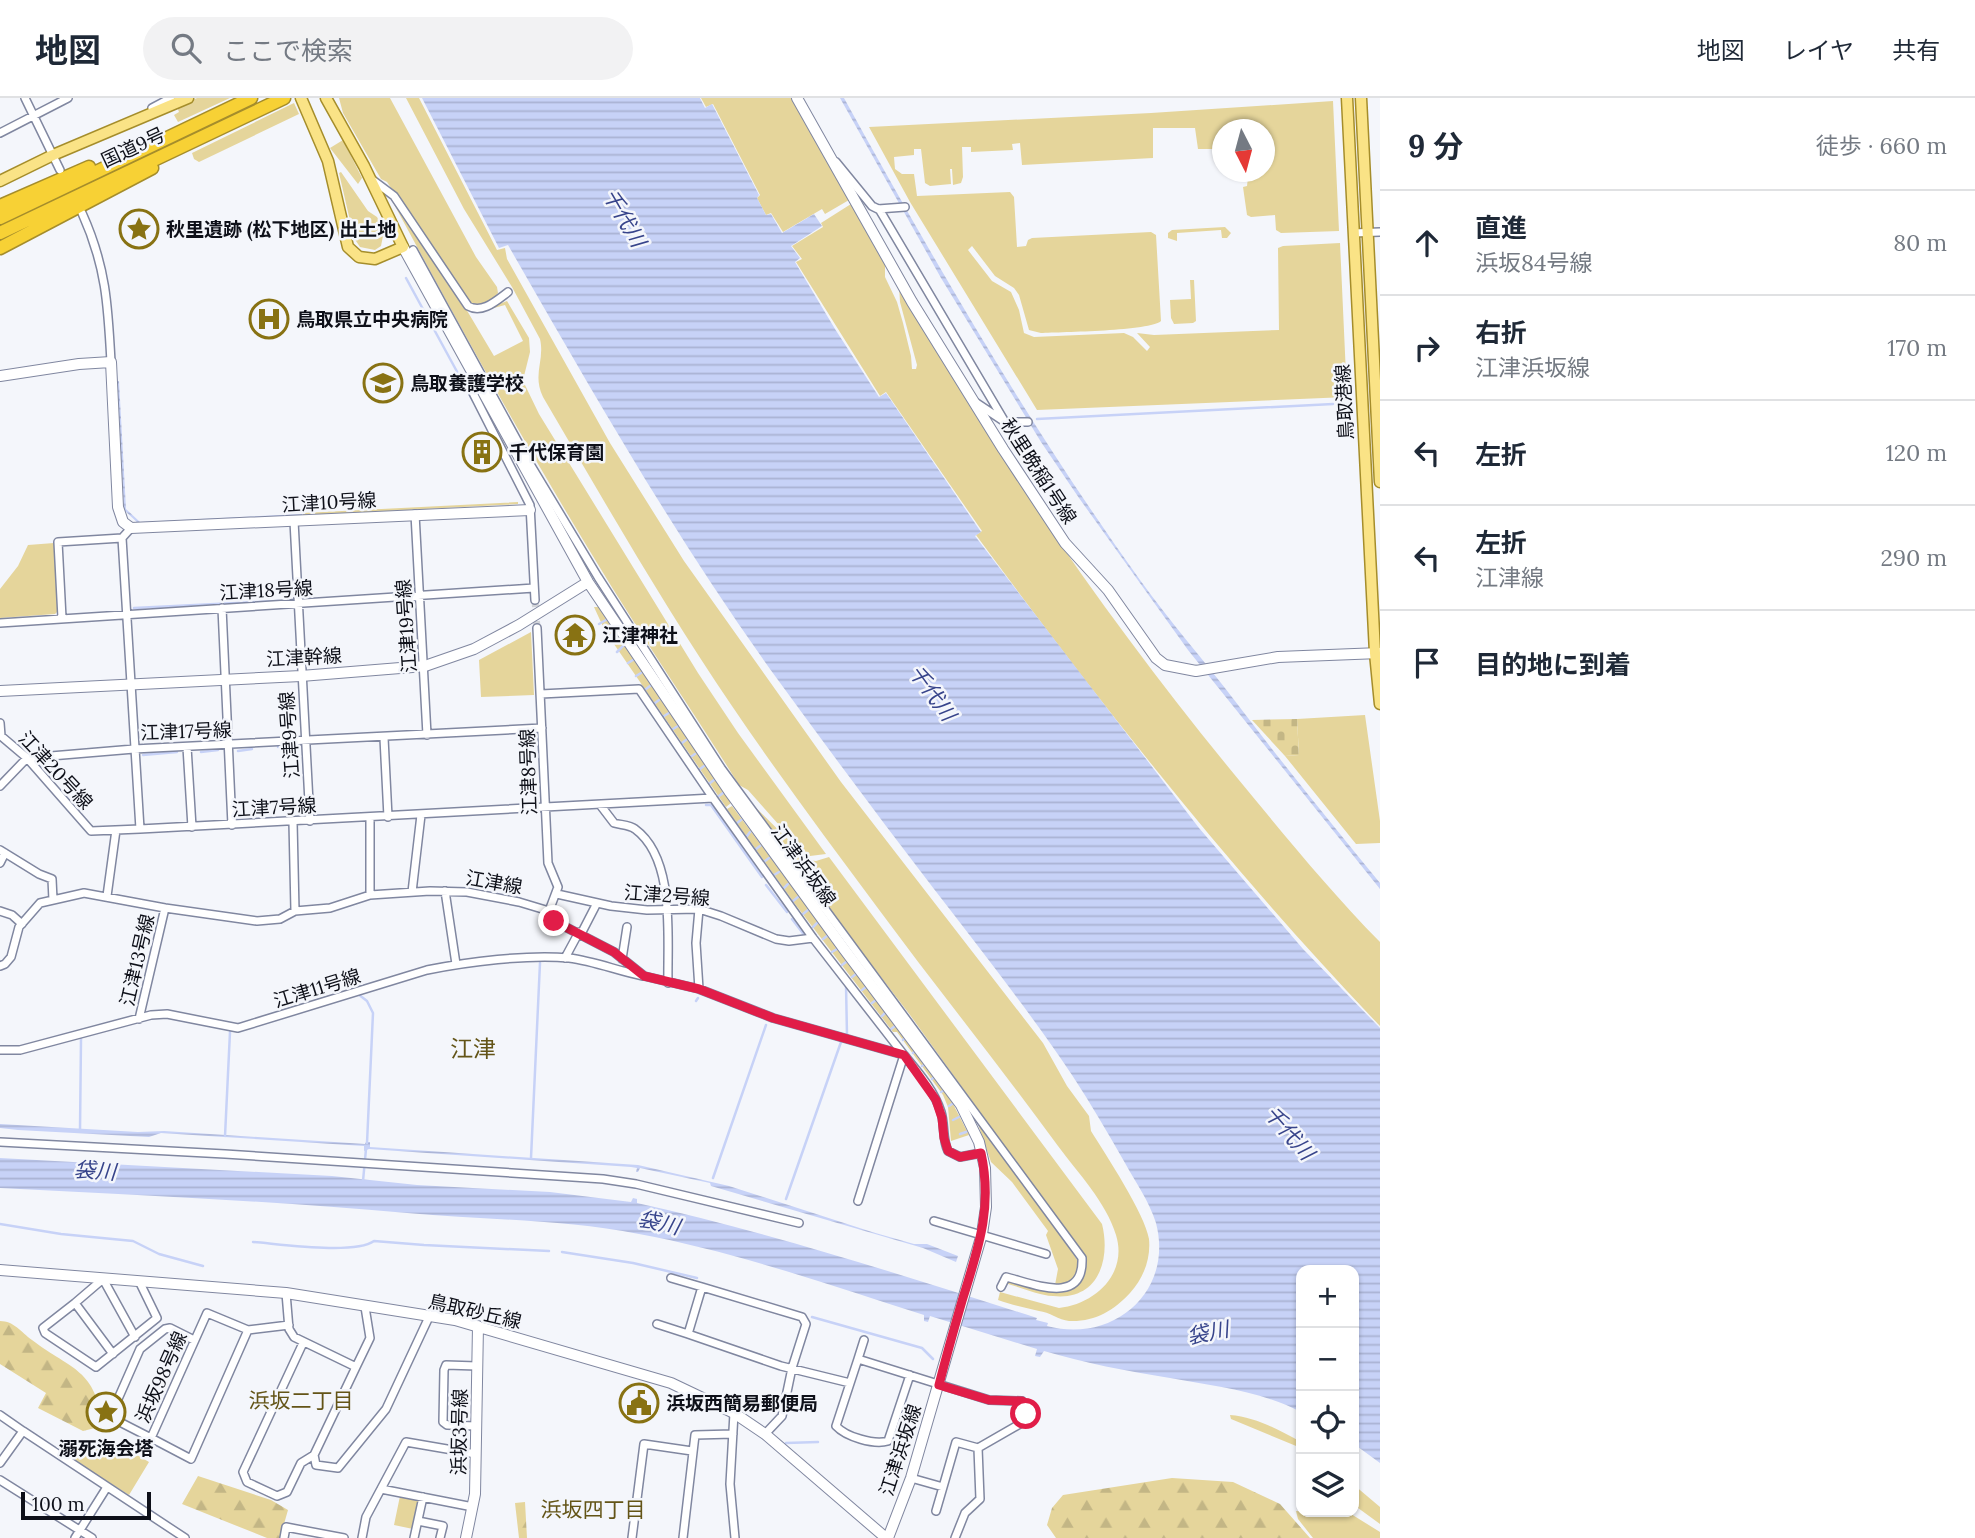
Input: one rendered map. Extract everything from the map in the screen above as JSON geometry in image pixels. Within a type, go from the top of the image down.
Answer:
[{"type":"highway","name":"国道9号","points":[[0,218],[251,98]]},
{"type":"highway","name":"国道9号","points":[[0,233],[284,98]]},
{"type":"highway","points":[[0,206],[232,107]]},
{"type":"highway","points":[[0,248],[85,205],[228,124]]},
{"type":"main road","points":[[0,181],[52,153],[188,98]]},
{"type":"main road","points":[[301,98],[328,161],[350,250],[359,257],[370,260],[408,248],[326,98]]},
{"type":"main road","name":"鳥取港線","points":[[1347,98],[1380,704]]},
{"type":"main road","name":"鳥取港線","points":[[1361,98],[1380,482]]},
{"type":"street","points":[[24,98],[60,170]]},
{"type":"street","points":[[0,133],[68,98]]},
{"type":"street","points":[[52,153],[171,98]]},
{"type":"street","name":"秋里晩稲1号線","points":[[800,98],[828,155],[912,302],[973,401],[1065,543],[1108,590],[1156,659],[1164,665],[1184,670],[1199,670],[1278,657],[1377,653]]},
{"type":"street","points":[[828,155],[840,165],[872,206],[879,209],[905,207]]},
{"type":"street","points":[[369,178],[394,196],[468,306],[474,310],[481,309],[508,292]]},
{"type":"street","points":[[879,209],[1005,422]]},
{"type":"street","points":[[62,618],[58,542],[122,538],[131,528],[123,522],[118,506],[108,308],[103,271],[82,213]]},
{"type":"street","points":[[1353,233],[1380,232]]},
{"type":"street","points":[[408,248],[598,577],[721,768],[1082,1258],[1079,1279],[1074,1285],[1064,1289],[1006,1277],[1001,1287]]},
{"type":"street","name":"江津浜坂線","points":[[408,248],[473,376],[588,582],[729,791],[961,1105],[979,1142],[986,1197],[982,1234],[911,1478],[887,1538]]},
{"type":"street","points":[[0,376],[111,362]]},
{"type":"street","points":[[473,376],[470,387],[530,505],[535,600]]},
{"type":"street","points":[[973,401],[1005,422],[1027,422]]},
{"type":"street","name":"江津10号線","points":[[131,528],[530,510]]},
{"type":"street","name":"江津19号線","points":[[415,514],[428,735]]},
{"type":"street","name":"江津9号線","points":[[294,521],[310,821]]},
{"type":"street","points":[[122,538],[140,829]]},
{"type":"street","name":"江津幹線","points":[[0,691],[301,676],[425,666],[474,649],[519,625],[588,582]]},
{"type":"street","name":"江津18号線","points":[[0,623],[534,588]]},
{"type":"street","points":[[222,608],[232,825]]},
{"type":"street","name":"江津8号線","points":[[537,628],[548,863],[558,887],[557,894]]},
{"type":"street","points":[[541,694],[639,689],[813,938],[936,1100],[948,1151],[960,1157],[981,1153]]},
{"type":"street","name":"江津20号線","points":[[0,723],[1,736],[27,758],[91,831],[140,829]]},
{"type":"street","points":[[428,735],[541,728]]},
{"type":"street","name":"江津17号線","points":[[27,758],[134,749],[428,735]]},
{"type":"street","points":[[384,738],[388,817]]},
{"type":"street","points":[[187,747],[192,827]]},
{"type":"street","points":[[0,786],[27,758]]},
{"type":"street","name":"江津7号線","points":[[140,829],[713,798]]},
{"type":"street","points":[[601,806],[614,823],[633,827],[652,846],[665,881],[668,984]]},
{"type":"street","points":[[412,892],[421,815]]},
{"type":"street","points":[[370,818],[370,895]]},
{"type":"street","points":[[293,822],[295,911]]},
{"type":"street","points":[[107,896],[116,830]]},
{"type":"street","points":[[0,863],[3,852],[52,879],[53,900]]},
{"type":"street","points":[[444,891],[456,964]]},
{"type":"street","name":"江津線","points":[[22,923],[40,903],[84,893],[257,921],[280,919],[295,911],[330,908],[370,895],[467,892],[550,911],[554,921],[580,933],[644,976],[668,984],[699,989],[773,1018],[904,1055]]},
{"type":"street","points":[[550,911],[557,894]]},
{"type":"street","name":"江津2号線","points":[[557,894],[647,910],[699,909],[776,939],[789,941],[813,938]]},
{"type":"street","points":[[565,958],[597,903]]},
{"type":"street","name":"江津13号線","points":[[139,1019],[165,908]]},
{"type":"street","points":[[699,909],[696,943],[699,989]]},
{"type":"street","points":[[0,911],[12,915],[22,923],[11,957],[0,966]]},
{"type":"street","points":[[622,959],[626,927]]},
{"type":"street","name":"江津11号線","points":[[0,1050],[20,1049],[167,1014],[238,1028],[427,970],[456,964],[565,958],[644,976]]},
{"type":"street","points":[[858,1200],[904,1055]]},
{"type":"street","points":[[0,1142],[225,1154],[603,1180],[636,1184],[799,1223]]},
{"type":"street","points":[[934,1221],[1046,1254]]},
{"type":"street","name":"鳥取砂丘線","points":[[0,1270],[286,1293],[455,1320],[671,1383],[734,1413],[765,1434],[887,1538]]},
{"type":"street","points":[[671,1278],[802,1317],[806,1324],[792,1368],[782,1416],[765,1434]]},
{"type":"street","points":[[135,1337],[103,1279],[43,1328],[45,1333],[96,1367],[135,1337],[157,1318],[139,1281]]},
{"type":"street","points":[[688,1334],[702,1287]]},
{"type":"street","points":[[286,1293],[289,1325],[294,1337],[356,1367]]},
{"type":"street","points":[[75,1303],[113,1354]]},
{"type":"street","points":[[303,1343],[243,1472],[247,1482],[278,1496],[287,1492],[302,1463],[314,1455],[370,1338],[365,1307]]},
{"type":"street","name":"浜坂98号線","points":[[248,1330],[191,1459],[151,1438],[207,1313],[248,1330],[289,1325]]},
{"type":"street","points":[[314,1455],[316,1465],[338,1468],[386,1409],[429,1317]]},
{"type":"street","points":[[657,1324],[792,1368],[850,1382]]},
{"type":"street","name":"浜坂3号線","points":[[466,1538],[475,1494],[478,1326]]},
{"type":"street","points":[[151,1438],[110,1417],[140,1349],[170,1328],[194,1340]]},
{"type":"street","points":[[864,1340],[836,1426],[841,1432],[879,1444],[888,1441],[910,1375]]},
{"type":"street","points":[[858,1359],[989,1400],[1022,1401],[1026,1422],[978,1448],[956,1443],[936,1511]]},
{"type":"street","points":[[476,1426],[447,1426],[443,1422],[443,1383],[446,1365],[477,1366]]},
{"type":"street","points":[[734,1413],[730,1484],[735,1538]]},
{"type":"street","points":[[0,1415],[185,1538]]},
{"type":"street","points":[[0,1463],[23,1431]]},
{"type":"street","points":[[683,1538],[695,1435],[733,1434]]},
{"type":"street","points":[[362,1538],[366,1517],[406,1442],[476,1454]]},
{"type":"street","points":[[632,1538],[644,1444],[692,1451]]},
{"type":"street","points":[[955,1538],[965,1513],[980,1499],[978,1448]]},
{"type":"street","points":[[911,1478],[943,1487]]},
{"type":"street","points":[[0,1480],[92,1538]]},
{"type":"street","points":[[75,1538],[107,1487]]},
{"type":"street","points":[[381,1489],[473,1507]]},
{"type":"street","points":[[414,1538],[423,1497]]},
{"type":"street","points":[[418,1521],[443,1526],[440,1538]]},
{"type":"street","points":[[284,1538],[286,1527],[344,1538]]},
{"type":"green space","points":[[197,98],[230,98],[178,122],[174,115],[179,112],[177,107]]},
{"type":"green space","points":[[339,98],[390,98],[476,257],[497,287],[498,293],[489,302],[470,306],[387,182],[381,179],[343,113]]},
{"type":"green space","points":[[406,98],[419,98],[497,250],[505,248],[507,259],[610,443],[684,561],[841,782],[1043,1043],[1067,1086],[1089,1116],[1091,1131],[1133,1200],[1149,1239],[1147,1261],[1139,1281],[1130,1293],[1110,1310],[1087,1320],[1069,1321],[998,1300],[1000,1292],[1059,1308],[1085,1300],[1106,1285],[1117,1262],[1118,1249],[1116,1235],[1106,1211],[803,807],[682,630],[543,397],[539,381],[540,339],[464,209]]},
{"type":"green space","points":[[701,98],[791,98],[849,200],[825,214],[822,209],[783,232],[771,213],[766,215],[757,198],[760,195],[713,104],[706,107]]},
{"type":"green space","points":[[1333,101],[1339,231],[1281,233],[1276,230],[1275,215],[1247,215],[1243,187],[1247,186],[1247,182],[1275,182],[1275,119],[1212,119],[1212,149],[1198,149],[1195,128],[1153,128],[1153,158],[1022,165],[1020,143],[1012,144],[1013,150],[971,152],[971,147],[962,147],[963,177],[961,183],[953,185],[952,169],[951,184],[930,186],[925,183],[921,149],[914,149],[914,155],[894,157],[895,169],[902,174],[914,174],[917,196],[1010,192],[1014,197],[1017,247],[1026,246],[1032,238],[1151,232],[1156,235],[1161,321],[1141,327],[1105,330],[1041,333],[1029,330],[1019,295],[1014,288],[995,276],[972,246],[968,250],[992,281],[1011,292],[1019,310],[1024,333],[1034,337],[1124,333],[1133,337],[1147,351],[1150,347],[1137,333],[1154,335],[1279,330],[1278,248],[1340,243],[1347,397],[1037,410],[910,202],[869,127]]},
{"type":"green space","points":[[294,103],[299,114],[199,162],[194,159],[192,153]]},
{"type":"green space","points":[[343,140],[362,178],[358,184],[330,148]]},
{"type":"green space","points":[[341,172],[368,211],[377,217],[384,231],[381,246],[375,250],[360,247],[354,238],[339,173]]},
{"type":"green space","points":[[388,193],[450,282],[494,356],[523,341],[505,305],[489,308],[507,301],[529,338],[530,352],[524,376],[525,385],[539,414],[698,673],[826,854],[810,856],[802,851],[748,790],[739,785],[554,492]]},
{"type":"green space","points":[[851,204],[885,264],[885,277],[897,302],[912,369],[916,369],[917,365],[900,302],[899,286],[1014,476],[1099,598],[1234,774],[1323,881],[1380,942],[1380,1026],[1273,909],[1120,725],[976,535],[982,531],[886,392],[880,396],[796,262],[802,259],[792,246],[823,227],[821,223]]},
{"type":"green space","points":[[1225,227],[1231,233],[1227,238],[1222,238],[1221,230],[1177,233],[1177,241],[1168,238],[1168,233],[1172,230]]},
{"type":"green space","points":[[1190,280],[1194,280],[1196,321],[1174,324],[1170,300],[1191,299]]},
{"type":"green space","points":[[518,504],[303,515],[303,513]]},
{"type":"green space","points":[[54,543],[58,611],[55,614],[0,618],[0,589],[18,566],[28,545]]},
{"type":"green space","points":[[594,607],[599,607],[731,803],[726,807],[605,631]]},
{"type":"green space","points":[[531,632],[534,695],[481,697],[479,660]]},
{"type":"green space","points":[[1365,715],[1380,821],[1380,843],[1356,844],[1285,756],[1299,755],[1297,719]]},
{"type":"green space","points":[[1297,719],[1299,755],[1285,756],[1252,720]]},
{"type":"green space","points":[[752,804],[809,860],[829,857],[1102,1224],[1102,1264],[1091,1285],[1081,1292],[1068,1296],[1053,1296],[1005,1283],[1007,1280],[1046,1290],[1070,1289],[1079,1284],[1084,1273],[1084,1257],[910,1015]]},
{"type":"green space","points":[[732,806],[952,1102],[969,1135],[951,1141],[948,1107],[943,1095],[897,1032],[893,1032],[795,904],[727,809]]},
{"type":"green space","points":[[978,1124],[1050,1217],[1079,1263],[1076,1277],[1065,1285],[1055,1285],[1058,1269],[1046,1235],[1048,1231],[1012,1182],[991,1162]]},
{"type":"green space","points":[[0,1321],[13,1325],[88,1381],[99,1407],[103,1426],[83,1431],[38,1408],[46,1393],[0,1364]]},
{"type":"green space","points":[[1230,1415],[1258,1421],[1296,1439],[1296,1446],[1231,1419]]},
{"type":"green space","points":[[101,1438],[115,1442],[149,1462],[129,1495],[62,1453],[79,1443]]},
{"type":"green space","points":[[198,1476],[271,1500],[288,1510],[280,1538],[267,1538],[182,1504]]},
{"type":"green space","points":[[1172,1478],[1233,1482],[1280,1504],[1310,1538],[1056,1538],[1047,1525],[1052,1508],[1063,1495]]},
{"type":"green space","points":[[1359,1489],[1380,1507],[1380,1524],[1359,1509]]},
{"type":"green space","points":[[400,1496],[419,1499],[413,1529],[394,1525]]},
{"type":"green space","points":[[525,1502],[527,1538],[519,1538],[515,1503]]},
{"type":"green space","points":[[1356,1517],[1380,1532],[1380,1538],[1313,1538],[1298,1519]]},
{"type":"water","points":[[422,98],[700,98],[705,108],[712,104],[759,195],[757,198],[766,215],[771,214],[782,233],[814,214],[822,226],[791,246],[800,258],[795,262],[879,397],[886,393],[981,532],[975,536],[1199,828],[1303,949],[1380,1028],[1380,1463],[1359,1448],[1359,1265],[1296,1265],[1296,1410],[1237,1390],[1106,1366],[1044,1351],[1040,1357],[1035,1356],[1037,1349],[930,1316],[928,1322],[924,1321],[924,1315],[783,1270],[675,1241],[610,1229],[523,1220],[0,1188],[0,1158],[332,1176],[417,1185],[550,1192],[631,1202],[633,1198],[637,1199],[637,1203],[838,1256],[1037,1318],[1036,1320],[1048,1323],[1047,1326],[1071,1330],[1094,1327],[1115,1320],[1133,1307],[1147,1291],[1156,1271],[1159,1248],[1156,1223],[1142,1192],[1086,1097],[1022,1004],[875,811],[741,628],[604,411],[508,245],[499,248]]},
{"type":"water","points":[[840,98],[844,98],[985,344],[1099,522],[1163,611],[1380,883],[1380,889],[1188,650],[1079,498],[1041,442],[941,278]]},
{"type":"water","points":[[117,381],[126,509],[140,522],[302,516],[140,525],[124,510]]},
{"type":"water","points":[[0,1124],[365,1144],[370,1142],[370,1147],[638,1165],[729,1186],[872,1232],[914,1244],[927,1244],[958,1256],[956,1262],[923,1248],[711,1186],[710,1183],[640,1168],[636,1172],[637,1168],[631,1167],[369,1149],[364,1151],[364,1146],[161,1133],[149,1137],[18,1130],[0,1128]]},
{"type":"waterway","points":[[406,278],[473,401]]},
{"type":"waterway","points":[[1037,419],[1333,404]]},
{"type":"waterway","points":[[134,608],[278,601]]},
{"type":"waterway","points":[[599,624],[606,620]]},
{"type":"waterway","points":[[607,638],[614,633]]},
{"type":"waterway","points":[[617,652],[623,646]]},
{"type":"waterway","points":[[628,663],[633,660]]},
{"type":"waterway","points":[[636,676],[641,673]]},
{"type":"waterway","points":[[646,689],[650,686]]},
{"type":"waterway","points":[[655,703],[659,700]]},
{"type":"waterway","points":[[664,716],[669,713]]},
{"type":"waterway","points":[[673,729],[678,726]]},
{"type":"waterway","points":[[682,743],[686,740]]},
{"type":"waterway","points":[[278,747],[298,746]]},
{"type":"waterway","points":[[238,751],[252,749]]},
{"type":"waterway","points":[[201,752],[218,750]]},
{"type":"waterway","points":[[143,755],[177,752]]},
{"type":"waterway","points":[[700,769],[704,766]]},
{"type":"waterway","points":[[710,783],[714,780]]},
{"type":"waterway","points":[[719,796],[723,793]]},
{"type":"waterway","points":[[706,805],[711,805],[762,877]]},
{"type":"waterway","points":[[737,823],[741,820]]},
{"type":"waterway","points":[[747,836],[750,832]]},
{"type":"waterway","points":[[756,849],[760,846]]},
{"type":"waterway","points":[[765,861],[769,858]]},
{"type":"waterway","points":[[774,875],[779,872]]},
{"type":"waterway","points":[[784,888],[788,884]]},
{"type":"waterway","points":[[766,885],[787,912]]},
{"type":"waterway","points":[[793,901],[798,897]]},
{"type":"waterway","points":[[803,914],[808,910]]},
{"type":"waterway","points":[[792,919],[805,936]]},
{"type":"waterway","points":[[813,927],[817,923]]},
{"type":"waterway","points":[[823,939],[827,936]]},
{"type":"waterway","points":[[832,952],[837,949]]},
{"type":"waterway","points":[[842,965],[846,962]]},
{"type":"waterway","points":[[531,1158],[540,963]]},
{"type":"waterway","points":[[852,977],[856,974]]},
{"type":"waterway","points":[[846,985],[847,1035]]},
{"type":"waterway","points":[[862,990],[866,987]]},
{"type":"waterway","points":[[358,994],[367,1001],[373,1013],[367,1143]]},
{"type":"waterway","points":[[872,1003],[876,1000]]},
{"type":"waterway","points":[[882,1016],[885,1013]]},
{"type":"waterway","points":[[713,1178],[766,1025]]},
{"type":"waterway","points":[[891,1029],[895,1026]]},
{"type":"waterway","points":[[225,1136],[230,1032]]},
{"type":"waterway","points":[[80,1130],[81,1039]]},
{"type":"waterway","points":[[786,1199],[841,1042]]},
{"type":"waterway","points":[[953,1120],[959,1117]]},
{"type":"waterway","points":[[960,1134],[966,1132]]},
{"type":"waterway","points":[[363,1181],[366,1149]]},
{"type":"waterway","points":[[0,1224],[61,1234],[133,1241],[159,1254],[203,1266]]},
{"type":"waterway","points":[[253,1242],[334,1248],[364,1245],[374,1241],[549,1251]]},
{"type":"waterway","points":[[562,1252],[633,1263],[697,1278]]},
{"type":"waterway","points":[[812,1317],[922,1348],[933,1359]]},
{"type":"waterway","points":[[786,1443],[818,1442]]},
{"type":"tunnel","points":[[535,600],[537,628]]},
{"type":"place","name":"秋里遺跡 (松下地区) 出土地","points":[[139,229]]},
{"type":"place","name":"鳥取県立中央病院","points":[[269,319]]},
{"type":"place","name":"鳥取養護学校","points":[[383,383]]},
{"type":"place","name":"千代保育園","points":[[482,452]]},
{"type":"place","name":"江津神社","points":[[575,635]]},
{"type":"place","name":"浜坂西簡易郵便局","points":[[639,1403]]},
{"type":"place","name":"溺死海会塔","points":[[106,1412]]},
{"type":"district","name":"江津","points":[[473,1049]]},
{"type":"district","name":"浜坂二丁目","points":[[301,1401]]},
{"type":"district","name":"浜坂四丁目","points":[[593,1510]]},
{"type":"route","points":[[554,921],[614,952],[644,976],[668,984],[699,989],[773,1018],[904,1055],[936,1100],[948,1151],[960,1157],[981,1153],[985,1168],[986,1207],[982,1234],[939,1385],[989,1400],[1022,1401],[1026,1414]]},
{"type":"water label","name":"千代川","points":[[624,218]]},
{"type":"water label","name":"千代川","points":[[932,693]]},
{"type":"water label","name":"千代川","points":[[1289,1133]]},
{"type":"water label","name":"袋川","points":[[95,1171]]},
{"type":"water label","name":"袋川","points":[[659,1223]]},
{"type":"water label","name":"袋川","points":[[1208,1333]]}]
